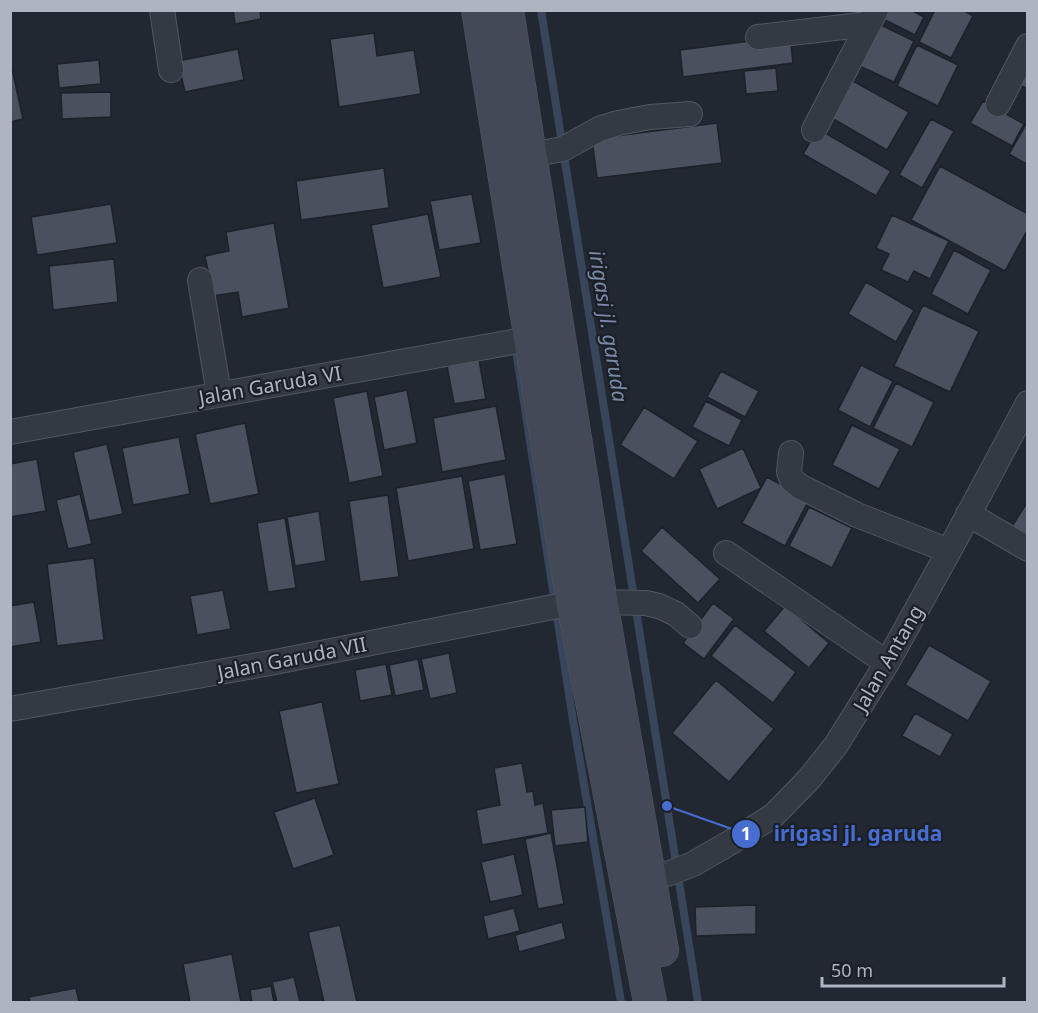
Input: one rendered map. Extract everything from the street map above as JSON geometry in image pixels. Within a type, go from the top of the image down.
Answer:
[{"type":"main road","points":[[478,10],[544,337],[650,1002]]},
{"type":"main road","points":[[507,10],[531,155],[544,337]]},
{"type":"main road","points":[[587,602],[660,875],[671,1002]]},
{"type":"street","points":[[162,10],[171,70]]},
{"type":"street","points":[[758,37],[872,17]]},
{"type":"street","points":[[813,130],[872,17]]},
{"type":"street","points":[[998,104],[1028,46]]},
{"type":"street","points":[[531,155],[568,146],[599,129],[618,123],[651,117],[690,114]]},
{"type":"street","points":[[200,280],[219,394]]},
{"type":"street","name":"Jalan Garuda VI","points":[[10,432],[544,337]]},
{"type":"street","name":"Jalan Antang","points":[[660,875],[693,864],[774,815],[810,778],[836,745],[887,663],[1028,403]]},
{"type":"street","points":[[791,453],[789,472],[792,480],[801,487],[857,515],[949,551]]},
{"type":"street","points":[[968,514],[1028,549]]},
{"type":"street","points":[[726,553],[887,663]]},
{"type":"street","name":"Jalan Garuda VII","points":[[10,709],[270,663],[587,602],[641,603],[659,606],[676,614],[690,626]]},
{"type":"building","points":[[233,10],[260,10],[261,19],[235,24]]},
{"type":"building","points":[[882,10],[911,10],[924,17],[915,35],[879,17]]},
{"type":"building","points":[[935,10],[963,10],[973,16],[951,58],[919,42]]},
{"type":"building","points":[[875,22],[914,41],[894,82],[855,64]]},
{"type":"building","points":[[374,33],[377,56],[414,50],[421,94],[339,107],[330,39]]},
{"type":"building","points":[[790,36],[793,63],[683,77],[680,50]]},
{"type":"building","points":[[917,45],[958,65],[938,106],[897,86]]},
{"type":"building","points":[[238,49],[244,80],[185,92],[178,61]]},
{"type":"building","points":[[1028,52],[1028,89],[1011,81]]},
{"type":"building","points":[[10,59],[23,119],[10,122]]},
{"type":"building","points":[[99,60],[101,84],[59,88],[57,64]]},
{"type":"building","points":[[776,68],[778,91],[746,94],[744,71]]},
{"type":"building","points":[[844,76],[909,112],[887,150],[823,113]]},
{"type":"building","points":[[111,92],[111,117],[62,119],[61,93]]},
{"type":"building","points":[[983,101],[1024,124],[1012,146],[970,123]]},
{"type":"building","points":[[931,119],[954,131],[922,188],[899,175]]},
{"type":"building","points":[[1028,121],[1028,165],[1009,154]]},
{"type":"building","points":[[717,123],[722,163],[597,178],[592,139]]},
{"type":"building","points":[[818,129],[891,171],[876,196],[803,154]]},
{"type":"building","points":[[940,166],[1028,214],[1028,229],[1005,271],[911,220]]},
{"type":"building","points":[[384,168],[389,208],[301,220],[296,181]]},
{"type":"building","points":[[472,194],[481,243],[439,250],[430,201]]},
{"type":"building","points":[[111,204],[117,243],[37,255],[31,217]]},
{"type":"building","points":[[428,214],[441,277],[383,288],[371,225]]},
{"type":"building","points":[[892,215],[949,241],[930,279],[914,271],[908,282],[881,270],[889,254],[876,248]]},
{"type":"building","points":[[274,223],[289,308],[242,317],[238,292],[213,296],[205,256],[229,251],[226,232]]},
{"type":"building","points":[[954,250],[991,270],[968,314],[931,294]]},
{"type":"building","points":[[114,259],[118,302],[53,310],[49,266]]},
{"type":"building","points":[[866,282],[914,310],[896,342],[848,314]]},
{"type":"building","points":[[923,305],[979,331],[950,392],[894,366]]},
{"type":"building","points":[[479,360],[486,399],[454,404],[447,366]]},
{"type":"building","points":[[861,365],[893,381],[870,427],[838,410]]},
{"type":"building","points":[[721,371],[759,391],[745,417],[707,397]]},
{"type":"building","points":[[896,383],[934,402],[912,447],[873,428]]},
{"type":"building","points":[[407,390],[417,443],[384,450],[374,397]]},
{"type":"building","points":[[367,391],[383,476],[349,483],[333,398]]},
{"type":"building","points":[[706,401],[742,420],[729,446],[692,427]]},
{"type":"building","points":[[496,406],[506,460],[442,472],[433,418]]},
{"type":"building","points":[[644,407],[698,441],[674,479],[620,445]]},
{"type":"building","points":[[245,423],[259,494],[210,504],[195,434]]},
{"type":"building","points":[[852,425],[900,449],[879,489],[832,465]]},
{"type":"building","points":[[179,437],[190,494],[133,505],[122,448]]},
{"type":"building","points":[[107,444],[123,514],[89,521],[73,452]]},
{"type":"building","points":[[743,448],[761,488],[717,509],[699,469]]},
{"type":"building","points":[[37,459],[46,511],[10,517],[10,464]]},
{"type":"building","points":[[505,474],[517,544],[480,550],[468,481]]},
{"type":"building","points":[[462,476],[474,549],[408,561],[396,488]]},
{"type":"building","points":[[767,477],[809,500],[785,546],[742,523]]},
{"type":"building","points":[[80,494],[92,544],[68,549],[56,500]]},
{"type":"building","points":[[388,495],[399,577],[360,582],[349,501]]},
{"type":"building","points":[[1028,501],[1028,542],[1009,531]]},
{"type":"building","points":[[809,507],[852,528],[832,568],[789,546]]},
{"type":"building","points":[[319,511],[326,561],[295,566],[287,517]]},
{"type":"building","points":[[285,518],[296,588],[268,592],[257,523]]},
{"type":"building","points":[[662,527],[720,579],[698,603],[641,551]]},
{"type":"building","points":[[94,558],[104,640],[57,646],[47,564]]},
{"type":"building","points":[[223,590],[231,629],[197,635],[190,596]]},
{"type":"building","points":[[34,602],[41,642],[10,647],[10,606]]},
{"type":"building","points":[[713,603],[734,619],[704,659],[683,643]]},
{"type":"building","points":[[785,606],[829,643],[809,668],[764,631]]},
{"type":"building","points":[[735,625],[796,672],[773,703],[711,656]]},
{"type":"building","points":[[929,645],[991,681],[968,721],[905,685]]},
{"type":"building","points":[[449,653],[457,693],[430,699],[421,659]]},
{"type":"building","points":[[418,659],[424,690],[395,696],[389,665]]},
{"type":"building","points":[[386,664],[392,695],[360,701],[355,670]]},
{"type":"building","points":[[716,680],[774,729],[729,782],[672,733]]},
{"type":"building","points":[[322,702],[339,784],[296,793],[279,711]]},
{"type":"building","points":[[915,713],[953,734],[940,757],[902,736]]},
{"type":"building","points":[[522,763],[527,792],[533,791],[535,805],[543,803],[548,833],[482,845],[476,810],[500,805],[494,768]]},
{"type":"building","points":[[315,798],[334,855],[293,869],[274,812]]},
{"type":"building","points":[[585,807],[588,842],[555,846],[551,810]]},
{"type":"building","points":[[551,833],[564,904],[538,909],[525,839]]},
{"type":"building","points":[[514,854],[523,895],[490,902],[481,862]]},
{"type":"building","points":[[756,905],[756,934],[696,936],[695,907]]},
{"type":"building","points":[[514,908],[520,931],[488,939],[483,916]]},
{"type":"building","points":[[562,922],[566,939],[519,952],[515,935]]},
{"type":"building","points":[[340,925],[357,1002],[324,1002],[308,932]]},
{"type":"building","points":[[232,954],[241,1002],[190,1002],[183,964]]},
{"type":"building","points":[[294,977],[300,1002],[277,1002],[272,982]]},
{"type":"building","points":[[271,986],[274,1002],[252,1002],[250,990]]},
{"type":"building","points":[[76,988],[79,1002],[30,1002],[29,997]]},
{"type":"waterway","name":"irigasi jl. garuda","points":[[541,10],[698,1002]]},
{"type":"waterway","points":[[515,344],[573,720],[621,1002]]},
{"type":"place","name":"irigasi jl. garuda","points":[[667,806]]}]
